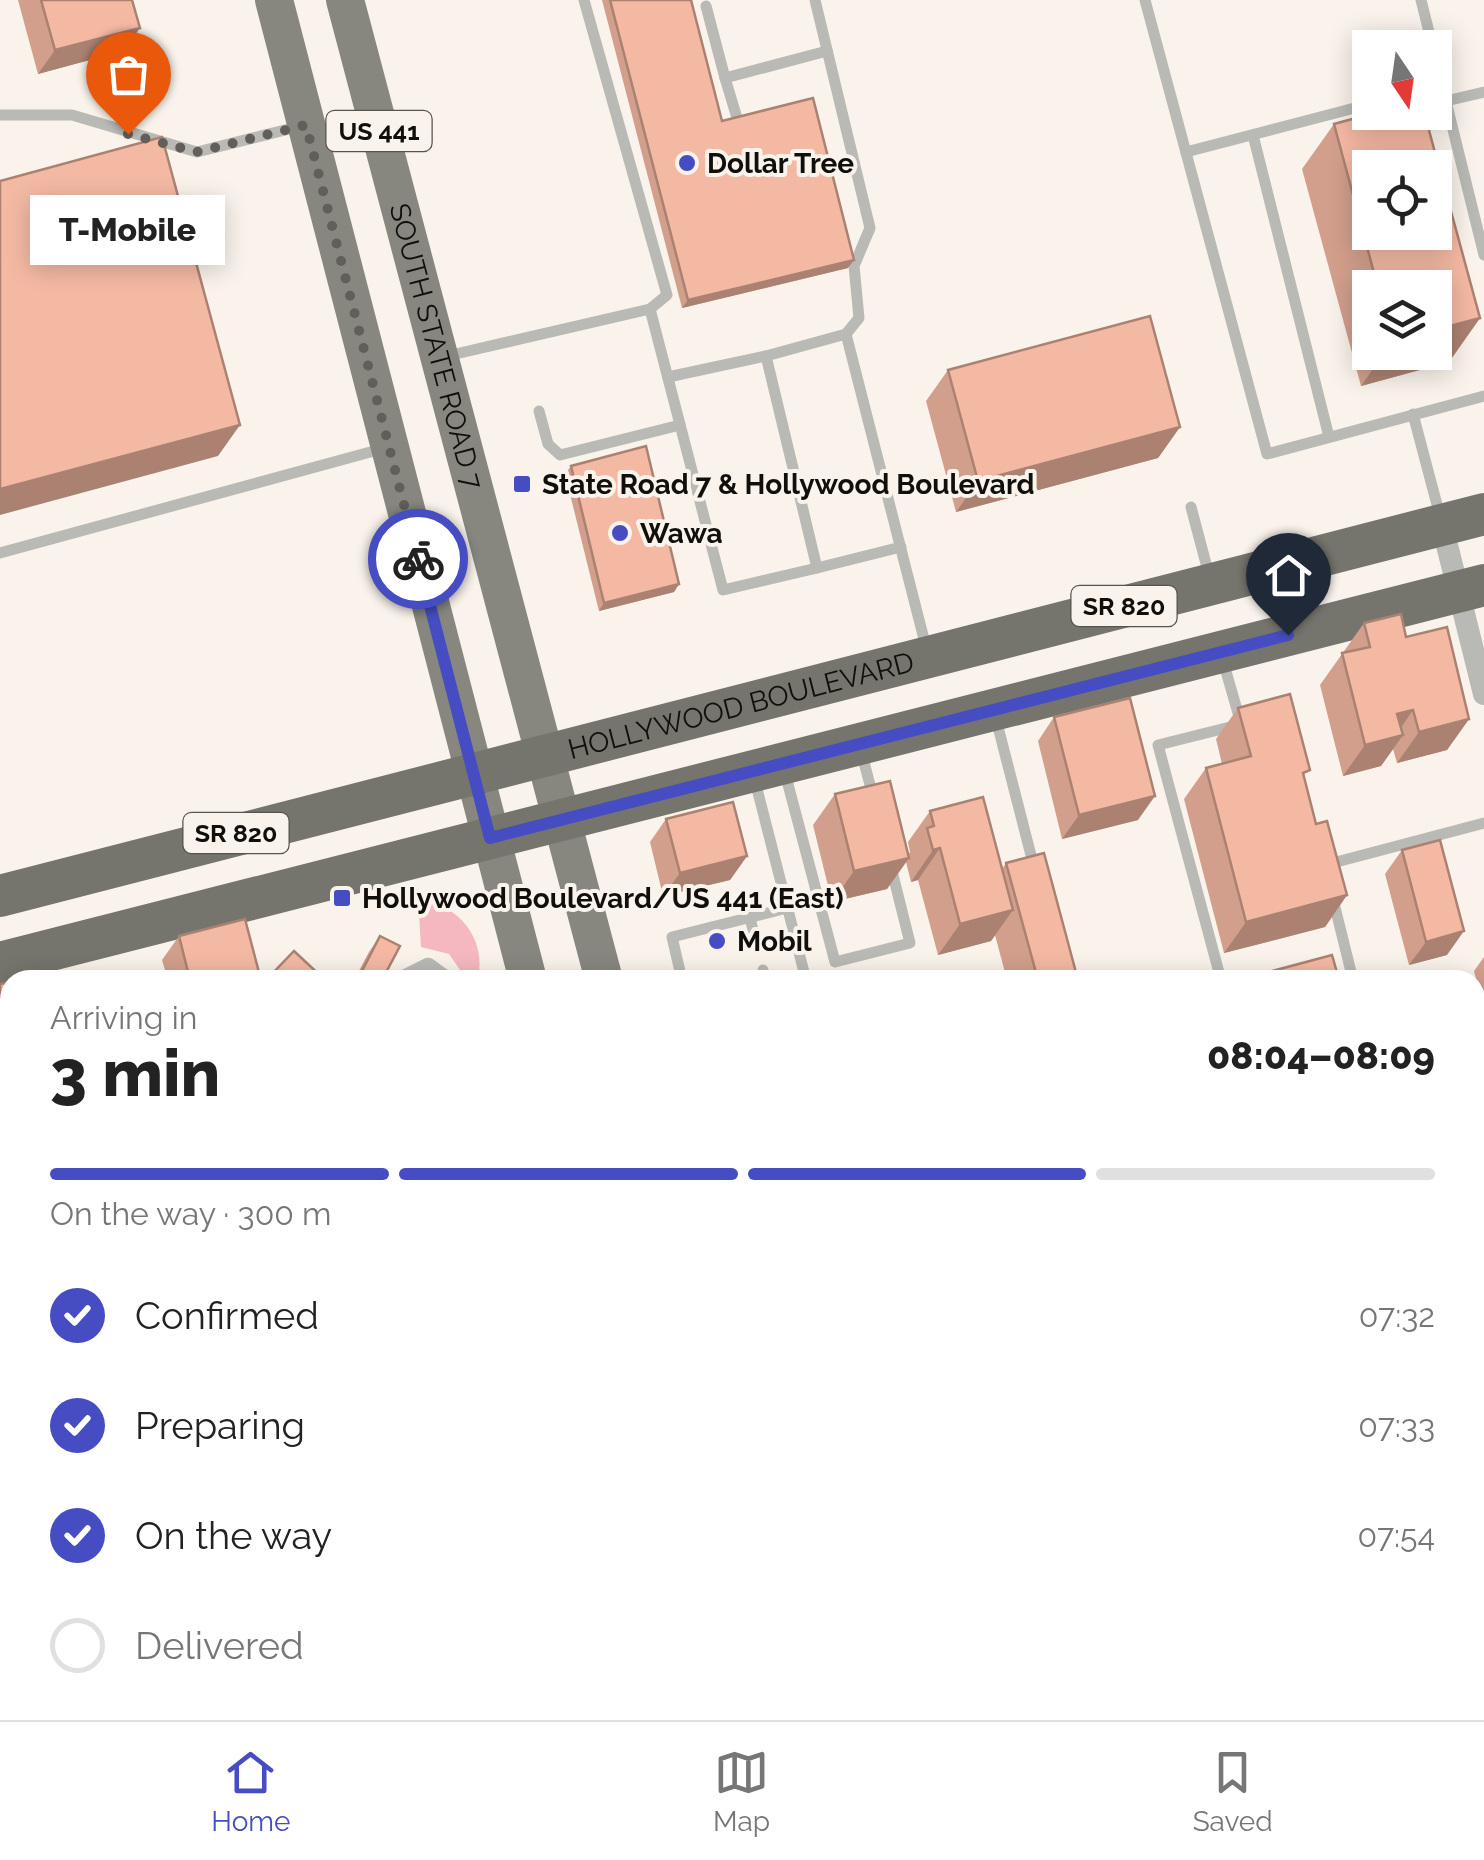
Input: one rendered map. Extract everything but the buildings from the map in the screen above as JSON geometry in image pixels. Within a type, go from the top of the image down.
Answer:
[{"type":"highway","name":"HOLLYWOOD BOULEVARD","points":[[0,896],[1484,514]]},
{"type":"highway","name":"SR 820","points":[[0,963],[1471,588]]},
{"type":"main road","name":"US 441","points":[[274,0],[525,970]]},
{"type":"main road","name":"SOUTH STATE ROAD 7","points":[[345,0],[601,970]]},
{"type":"street","points":[[1442,525],[1471,588],[1484,694]]},
{"type":"lane","points":[[438,358],[650,309],[667,295],[584,0]]},
{"type":"lane","points":[[668,377],[846,334],[859,318],[854,266],[870,228],[815,0]]},
{"type":"lane","points":[[1145,0],[1268,454],[1484,396]]},
{"type":"lane","points":[[1421,0],[1428,30]]},
{"type":"lane","points":[[706,6],[736,118]]},
{"type":"lane","points":[[726,78],[827,51]]},
{"type":"lane","points":[[1452,100],[1484,92]]},
{"type":"lane","points":[[1186,152],[1352,109]]},
{"type":"lane","points":[[0,114],[72,115],[197,152],[306,125]]},
{"type":"lane","points":[[1452,125],[1484,256]]},
{"type":"lane","points":[[1254,135],[1329,437]]},
{"type":"lane","points":[[650,309],[723,590],[901,547]]},
{"type":"lane","points":[[846,334],[929,656]]},
{"type":"lane","points":[[766,356],[817,568]]},
{"type":"lane","points":[[539,411],[548,444],[560,456],[680,425]]},
{"type":"lane","points":[[1413,414],[1442,525]]},
{"type":"lane","points":[[0,553],[390,447]]},
{"type":"lane","points":[[1191,507],[1212,584]]},
{"type":"lane","points":[[1221,652],[1241,724]]},
{"type":"lane","points":[[994,710],[1037,878]]},
{"type":"lane","points":[[1218,970],[1158,745],[1255,721]]},
{"type":"lane","points":[[860,745],[878,817]]},
{"type":"lane","points":[[768,768],[835,962],[910,943],[887,853]]},
{"type":"lane","points":[[768,768],[788,908],[804,970]]},
{"type":"lane","points":[[1325,865],[1484,823]]},
{"type":"lane","points":[[1320,846],[1351,970]]},
{"type":"lane","points":[[680,970],[672,937],[788,908]]},
{"type":"lane","points":[[750,918],[754,934]]},
{"type":"lane","points":[[712,927],[716,944]]},
{"type":"shaded area","points":[[418,898],[446,908],[466,926],[478,950],[479,970],[460,970],[449,954],[421,947]]},
{"type":"way so far","points":[[128,134],[197,152],[306,125],[418,559]]},
{"type":"place","name":"T-Mobile","points":[[128,134]]},
{"type":"place","name":"Dollar Tree","points":[[687,163]]},
{"type":"place","name":"State Road 7 & Hollywood Boulevard","points":[[522,484]]},
{"type":"place","name":"Wawa","points":[[620,533]]},
{"type":"place","name":"Hollywood Boulevard/US 441 (East)","points":[[342,898]]},
{"type":"place","name":"Mobil","points":[[717,941]]},
{"type":"route","points":[[418,559],[490,838],[1288,635]]}]
